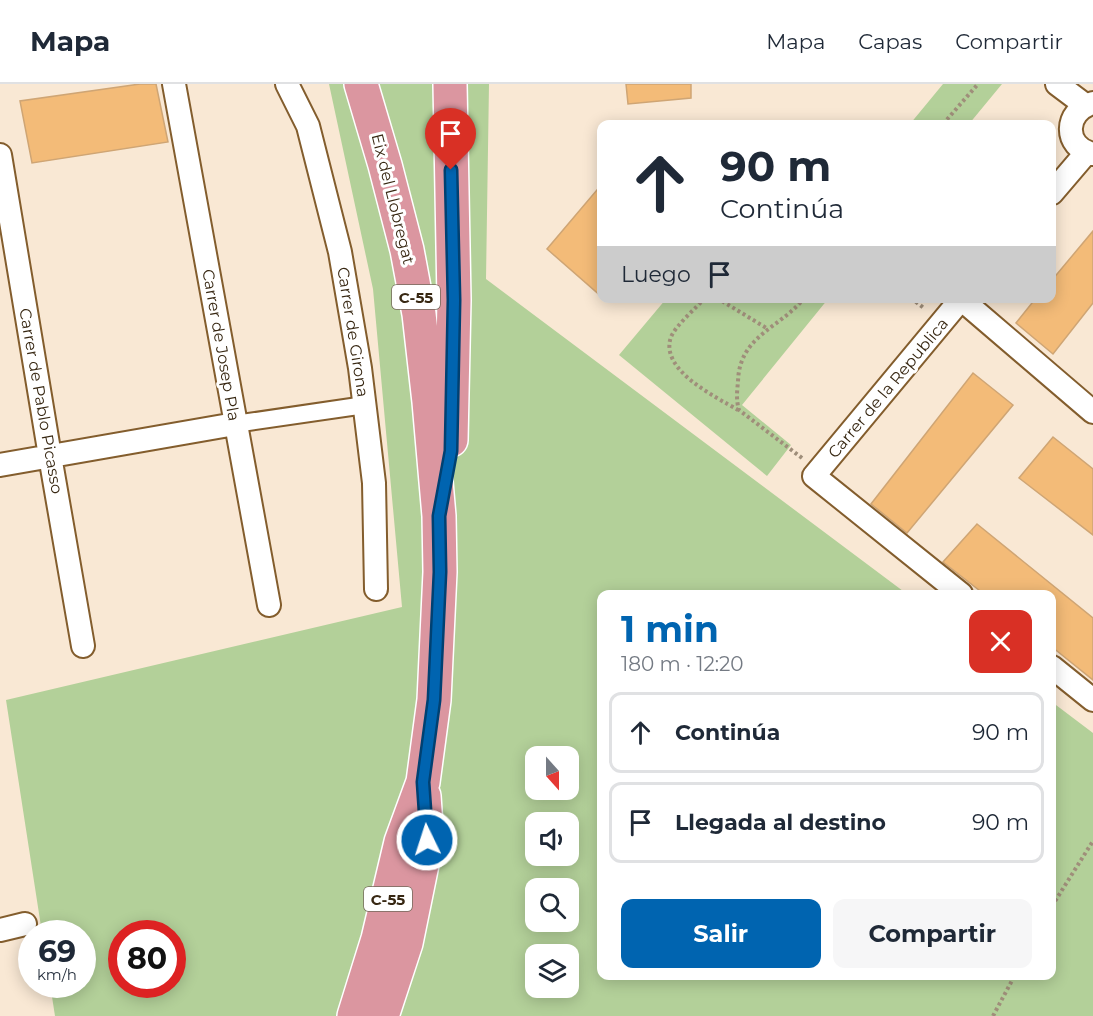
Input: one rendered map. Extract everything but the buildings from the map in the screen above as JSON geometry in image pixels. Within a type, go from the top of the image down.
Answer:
[{"type":"highway","name":"Eix del Llobregat","points":[[361,84],[407,250],[419,314],[439,516],[440,572],[434,700],[423,782],[427,840],[406,943],[382,1016]]},
{"type":"highway","points":[[439,516],[451,451],[454,300],[450,84]]},
{"type":"highway","name":"Eix del Llobregat","points":[[354,1016],[378,939],[401,842],[423,782]]},
{"type":"street","name":"Carrer de Josep Pla","points":[[174,84],[269,605]]},
{"type":"street","name":"Carrer de Girona","points":[[287,84],[308,126],[340,252],[374,483],[376,589]]},
{"type":"street","points":[[1056,189],[1090,153],[1074,141],[1071,125],[1078,110],[1089,104],[1057,84]]},
{"type":"street","name":"Carrer de Pablo Picasso","points":[[0,155],[83,646]]},
{"type":"street","name":"Carrer de la Republica","points":[[816,474],[959,303]]},
{"type":"street","points":[[967,303],[1093,412]]},
{"type":"street","points":[[0,465],[235,424],[364,405]]},
{"type":"street","points":[[816,474],[956,590]]},
{"type":"street","points":[[1056,670],[1093,700]]},
{"type":"street","points":[[0,930],[18,926]]},
{"type":"path","points":[[946,120],[978,84]]},
{"type":"path","points":[[701,303],[672,335],[669,345],[671,357],[680,370],[704,390],[739,410],[816,474]]},
{"type":"path","points":[[725,303],[768,329]]},
{"type":"path","points":[[739,410],[738,375],[742,360],[753,342],[798,303]]},
{"type":"path","points":[[1056,900],[1093,841]]},
{"type":"path","points":[[993,1016],[1012,980]]},
{"type":"green space","points":[[329,84],[489,84],[486,279],[902,590],[597,590],[597,980],[1056,980],[1056,705],[1093,733],[1093,1016],[55,1016],[52,998],[96,998],[96,920],[40,920],[6,700],[402,607],[373,289]]},
{"type":"green space","points":[[943,84],[1002,84],[972,120],[913,120]]},
{"type":"green space","points":[[663,303],[825,303],[742,405],[791,445],[767,476],[619,355]]},
{"type":"route","points":[[427,840],[423,782],[434,700],[440,572],[439,516],[451,451],[454,300],[451,170]]}]
